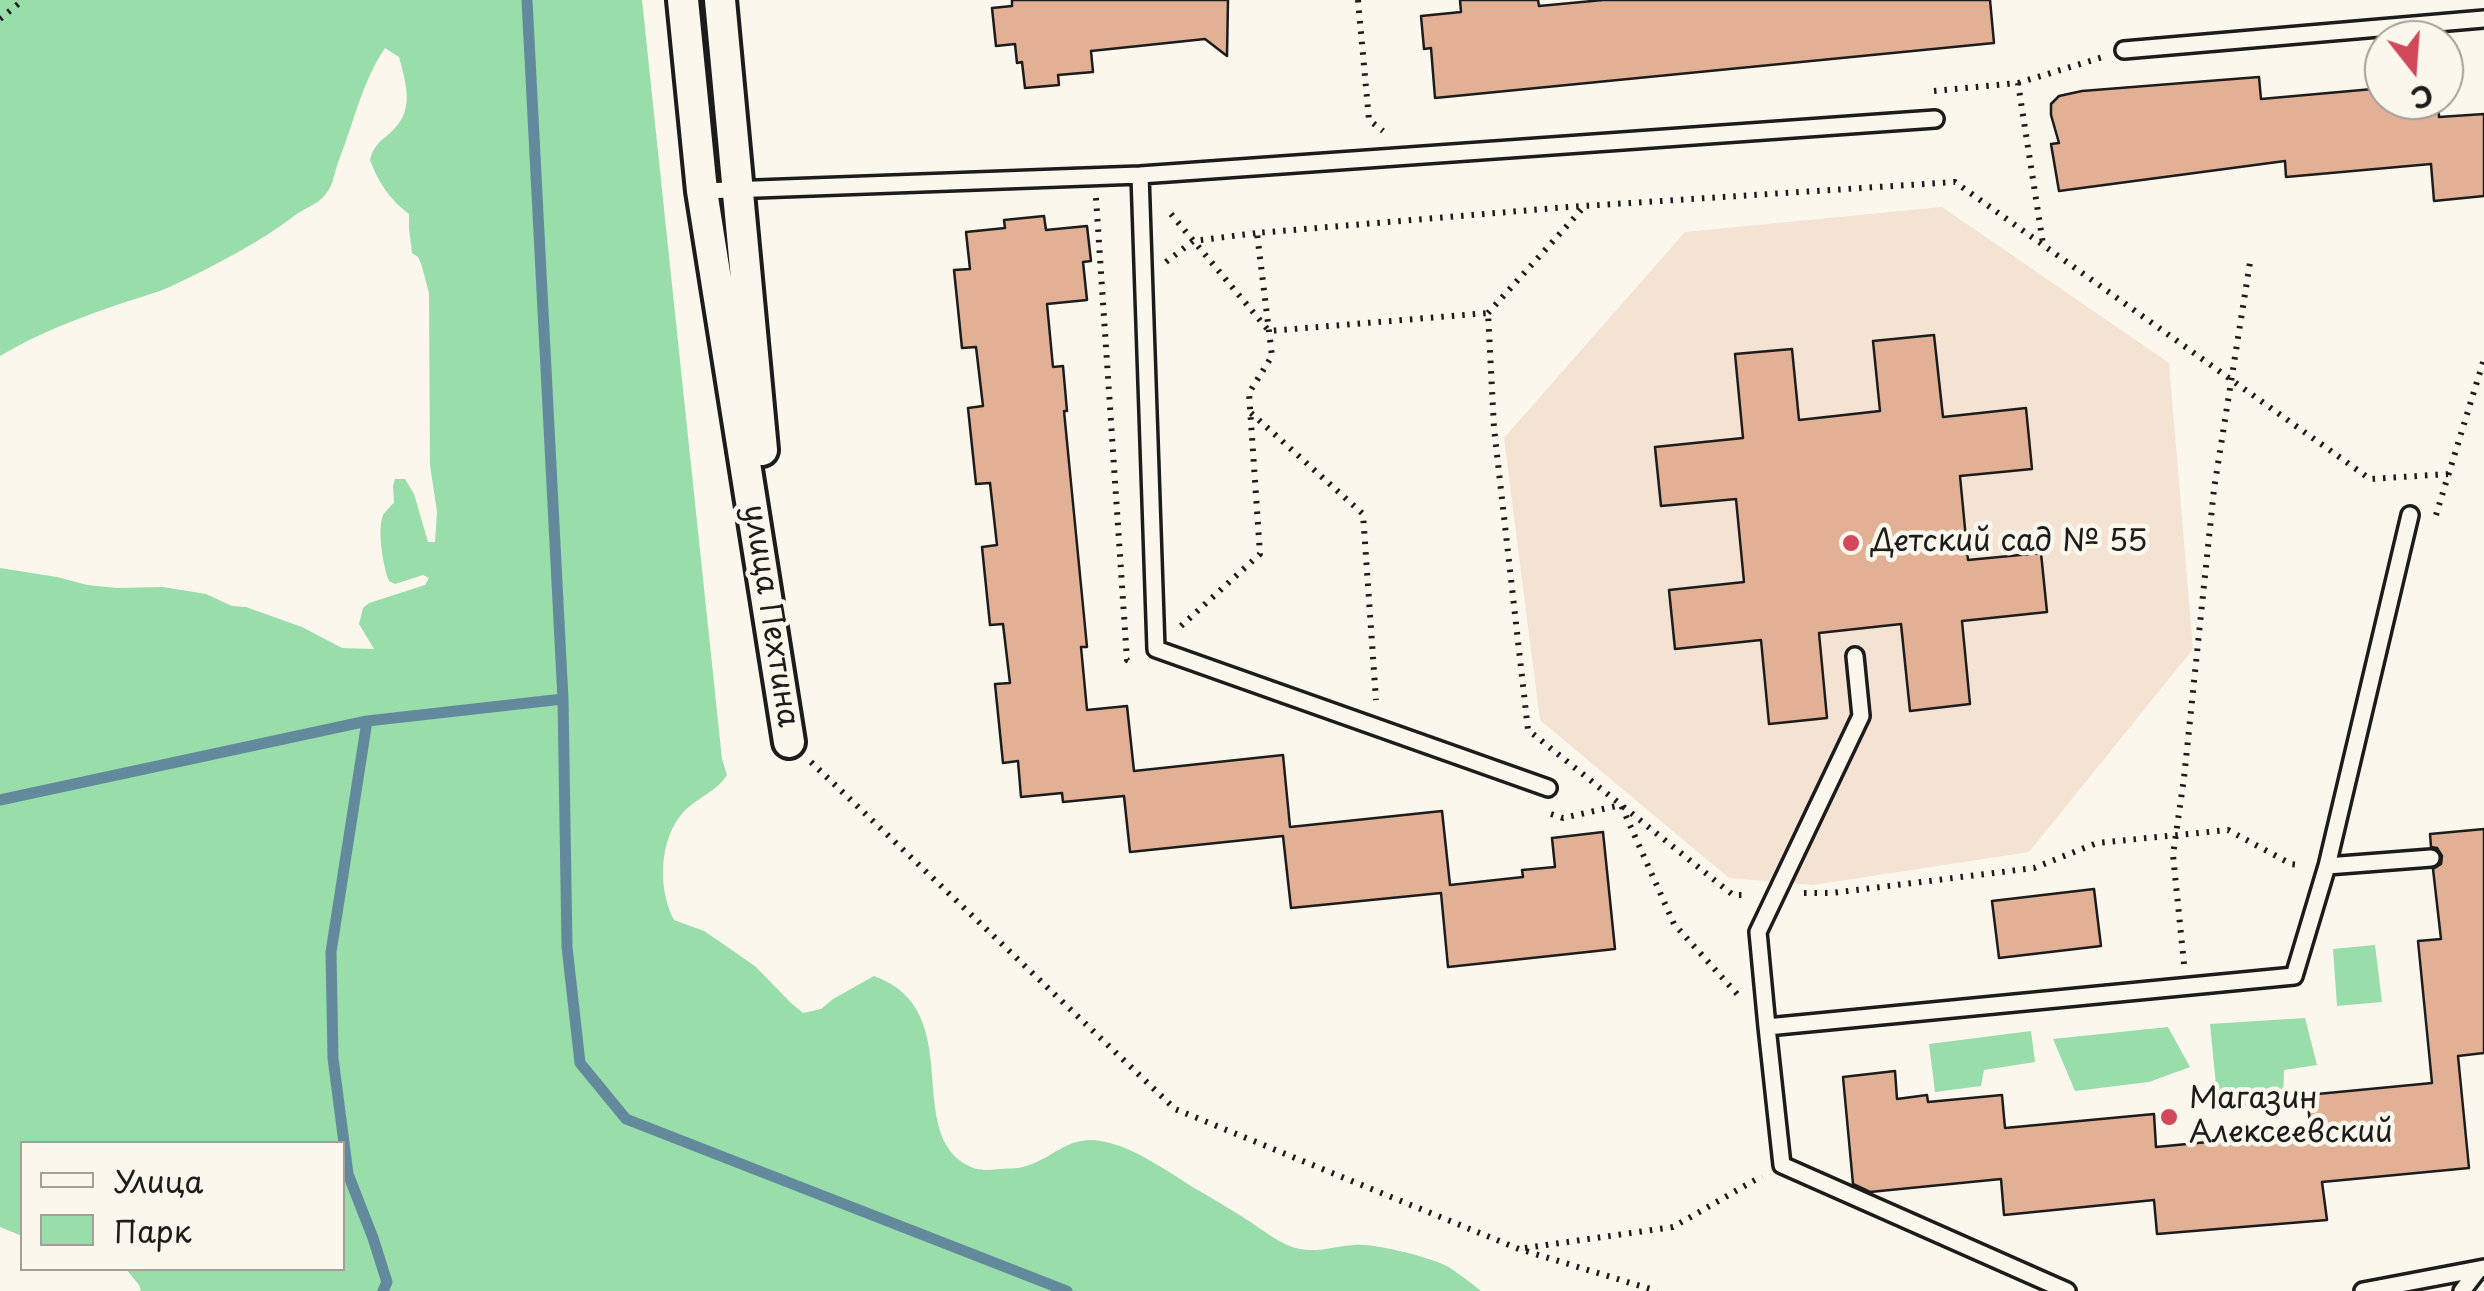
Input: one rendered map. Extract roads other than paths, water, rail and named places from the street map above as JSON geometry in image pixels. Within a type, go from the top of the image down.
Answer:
[{"type":"street","name":"улица Пехтина","points":[[683,0],[702,191],[789,742],[720,0]]},
{"type":"lane","points":[[2124,50],[2484,19]]},
{"type":"lane","points":[[702,191],[1140,175],[1935,119]]},
{"type":"lane","points":[[1140,175],[1156,650],[1548,788]]},
{"type":"lane","points":[[1767,1027],[2294,976],[2327,866],[2410,515]]},
{"type":"lane","points":[[1855,656],[1861,716],[1758,932],[1782,1165],[2067,1291]]},
{"type":"lane","points":[[2327,866],[2431,858]]},
{"type":"lane","points":[[2363,1291],[2482,1269]]},
{"type":"lane","points":[[2462,1291],[2482,1269]]},
{"type":"waterway","points":[[527,0],[563,699],[567,947],[580,1063],[626,1119],[1067,1291]]},
{"type":"waterway","points":[[344,1141],[333,1058],[331,952],[367,721],[563,699]]},
{"type":"waterway","points":[[0,800],[367,721]]},
{"type":"waterway","points":[[345,1151],[348,1174],[387,1282],[383,1291]]},
{"type":"place","name":"Детский сад № 55","points":[[1851,543]]},
{"type":"place","name":"Магазин Алексеевский","points":[[2169,1117]]}]
